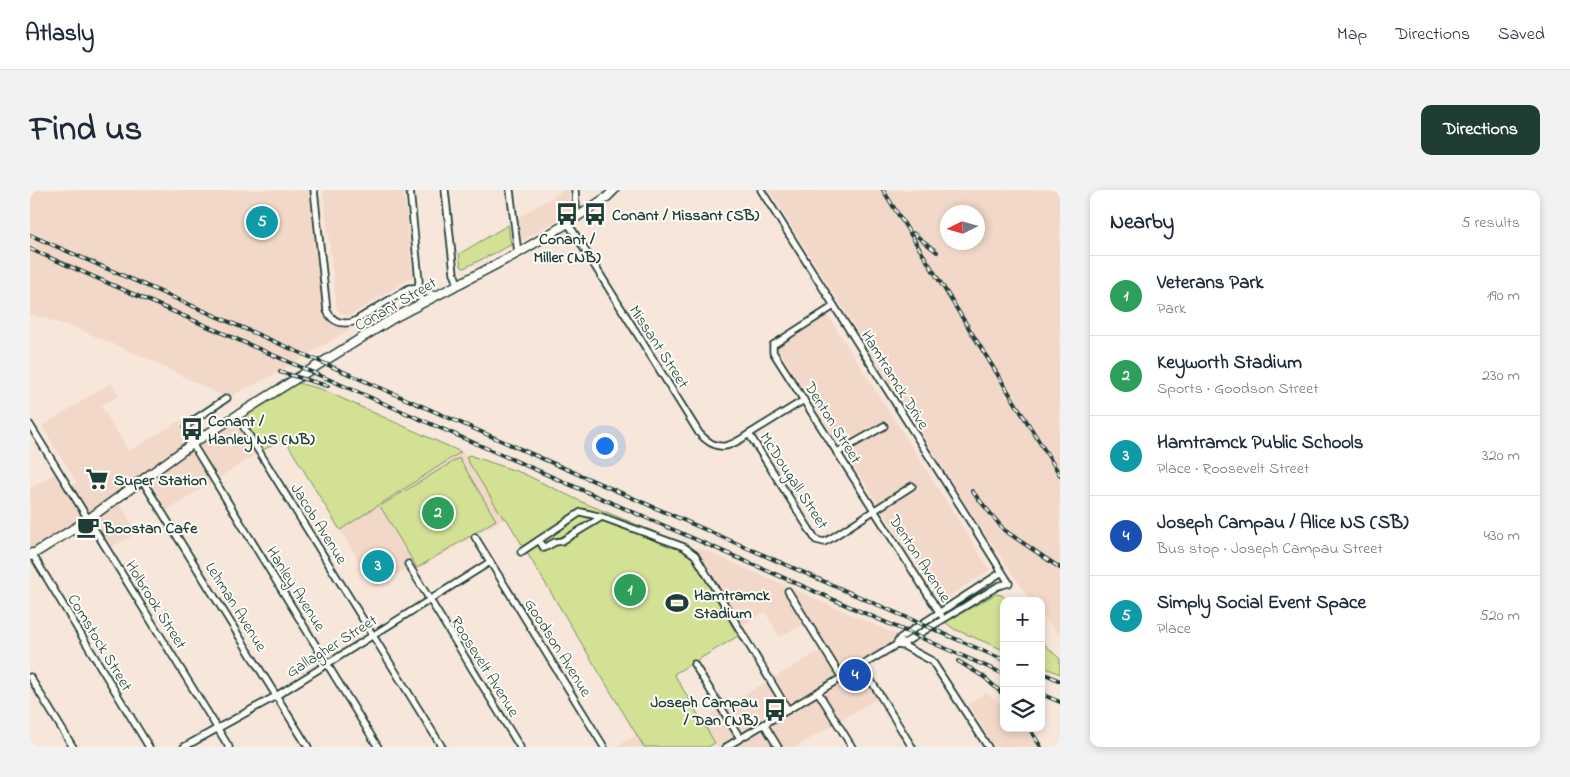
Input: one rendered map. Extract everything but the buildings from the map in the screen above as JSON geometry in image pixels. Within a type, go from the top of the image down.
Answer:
[{"type":"main road","name":"Conant Street","points":[[31,554],[89,519],[192,444],[434,295],[518,252],[568,223],[607,197],[614,190]]},
{"type":"street","points":[[314,190],[327,311],[331,317],[342,323],[353,322],[409,288],[418,288],[434,295]]},
{"type":"street","points":[[410,190],[419,281],[418,288],[422,303]]},
{"type":"street","points":[[445,190],[454,273],[458,284]]},
{"type":"street","points":[[510,190],[518,252]]},
{"type":"street","points":[[574,190],[577,217]]},
{"type":"street","name":"Hamtramck Drive","points":[[761,190],[1009,583],[998,586],[944,619]]},
{"type":"street","name":"Missant Street","points":[[568,223],[699,433],[708,443],[717,446],[729,446],[749,434]]},
{"type":"street","name":"Denton Street","points":[[834,306],[773,345],[773,352],[875,512]]},
{"type":"street","points":[[192,444],[187,435],[188,424],[228,398]]},
{"type":"street","name":"McDougall Street","points":[[804,400],[749,434],[816,540],[824,542],[830,539],[875,512],[912,486]]},
{"type":"street","name":"Jacob Avenue","points":[[237,416],[442,747]]},
{"type":"street","name":"Holbrook Street","points":[[30,425],[229,747]]},
{"type":"street","points":[[837,453],[884,426]]},
{"type":"street","name":"Hanley Avenue","points":[[192,444],[378,747]]},
{"type":"street","name":"Lehman Avenue","points":[[142,480],[308,747]]},
{"type":"street","points":[[521,552],[582,512],[602,517],[684,548],[695,555],[788,710]]},
{"type":"street","name":"Denton Avenue","points":[[875,512],[944,619]]},
{"type":"street","points":[[539,540],[544,548],[554,542],[562,541],[602,517]]},
{"type":"street","name":"Goodson Avenue","points":[[475,537],[604,747]]},
{"type":"street","name":"Comstock Street","points":[[31,554],[149,747]]},
{"type":"street","name":"Gallagher Street","points":[[184,747],[276,696],[490,562]]},
{"type":"street","name":"Roosevelt Avenue","points":[[408,564],[520,747]]},
{"type":"street","points":[[896,645],[900,638],[1002,572]]},
{"type":"street","points":[[788,591],[842,678]]},
{"type":"street","points":[[726,747],[896,645],[906,642],[944,619]]},
{"type":"street","points":[[896,645],[904,646],[932,661],[988,747]]},
{"type":"street","points":[[694,664],[740,738]]},
{"type":"street","points":[[862,666],[912,747]]},
{"type":"street","points":[[30,677],[73,747]]},
{"type":"street","points":[[818,692],[852,747]]},
{"type":"street","points":[[764,724],[778,747]]},
{"type":"shaded area","points":[[30,190],[309,190],[324,317],[349,330],[274,375],[227,398],[150,360],[78,329],[30,314]]},
{"type":"shaded area","points":[[323,190],[404,190],[413,277],[349,316],[340,313],[337,309]]},
{"type":"shaded area","points":[[564,190],[569,190],[572,211],[522,241],[519,217]]},
{"type":"shaded area","points":[[769,190],[1060,190],[1060,635],[1045,618],[1045,597],[1028,597],[975,519]]},
{"type":"shaded area","points":[[827,314],[990,570],[941,601],[776,346]]},
{"type":"shaded area","points":[[111,383],[119,395],[101,406],[129,451],[179,421],[192,444],[237,416],[260,452],[163,513],[142,480],[117,499],[137,533],[108,549],[89,519],[30,556],[30,488],[59,471],[69,487],[77,483],[42,426]]},
{"type":"shaded area","points":[[461,452],[468,455],[466,458],[504,519],[412,572],[409,567],[375,587],[340,530]]},
{"type":"shaded area","points":[[697,547],[907,639],[862,665],[881,696],[796,747],[717,747],[701,720],[823,649],[807,622],[780,637],[765,612],[738,628],[695,555]]},
{"type":"shaded area","points":[[986,693],[1000,703],[1000,732],[1030,732],[1039,747],[995,747],[968,704]]},
{"type":"shaded area","points":[[637,735],[644,747],[616,747]]},
{"type":"green space","points":[[508,225],[511,245],[464,268],[461,266],[459,254]]},
{"type":"green space","points":[[294,382],[321,389],[461,452],[340,530],[284,438],[260,452],[237,416]]},
{"type":"green space","points":[[469,455],[522,473],[582,502],[684,544],[738,636],[674,674],[715,743],[708,747],[644,747],[506,518],[504,519],[466,458]]},
{"type":"green space","points":[[459,458],[496,520],[417,568],[380,506]]},
{"type":"green space","points":[[996,594],[1004,597],[1000,597],[1000,648],[954,629],[945,622]]},
{"type":"green space","points":[[1045,645],[1060,659],[1060,674],[1045,668]]},
{"type":"railway","points":[[883,190],[1060,475]]},
{"type":"railway","points":[[913,233],[937,252]]},
{"type":"railway","points":[[30,235],[1000,658]]},
{"type":"railway","points":[[30,249],[1000,672]]},
{"type":"railway","points":[[280,372],[328,386]]},
{"type":"railway","points":[[972,491],[1004,530],[1060,568]]},
{"type":"railway","points":[[958,661],[984,677],[1000,691]]},
{"type":"railway","points":[[1045,674],[1060,681]]},
{"type":"railway","points":[[1045,696],[1060,702]]},
{"type":"railway","points":[[1032,732],[1041,747]]},
{"type":"place","name":"Conant / Miller (NB)","points":[[567,214]]},
{"type":"place","name":"Conant / Missant (SB)","points":[[595,214]]},
{"type":"place","name":"Simply Social Event Space","points":[[262,222]]},
{"type":"place","name":"Conant / Hanley NS (NB)","points":[[192,429]]},
{"type":"place","name":"Super Station","points":[[97,479]]},
{"type":"place","name":"Keyworth Stadium","points":[[438,513]]},
{"type":"place","name":"Boostan Cafe","points":[[88,527]]},
{"type":"place","name":"Hamtramck Public Schools","points":[[378,566]]},
{"type":"place","name":"Veterans Park","points":[[630,590]]},
{"type":"place","name":"Hamtramck Stadium","points":[[677,603]]},
{"type":"place","name":"Joseph Campau / Alice NS (SB)","points":[[855,675]]},
{"type":"place","name":"Joseph Campau / Dan (NB)","points":[[775,710]]}]
